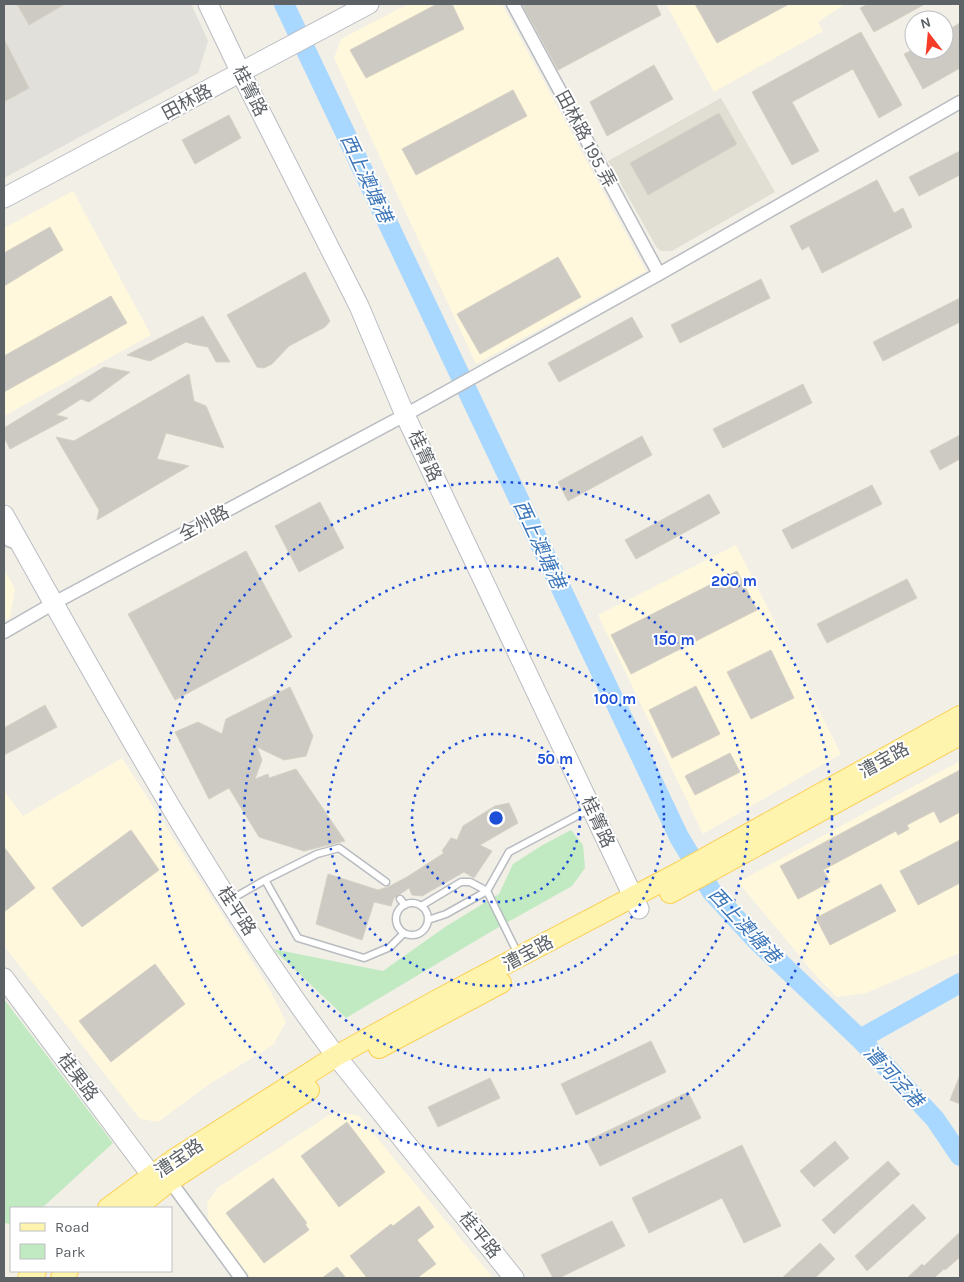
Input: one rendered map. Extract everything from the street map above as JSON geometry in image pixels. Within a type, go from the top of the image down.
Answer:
[{"type":"main road","name":"漕宝路","points":[[340,1061],[720,858],[960,716]]},
{"type":"main road","name":"漕宝路","points":[[720,858],[960,735]]},
{"type":"main road","name":"漕宝路","points":[[110,1207],[161,1178],[437,1000],[520,957],[636,903]]},
{"type":"main road","name":"漕宝路","points":[[137,1207],[161,1178]]},
{"type":"street","name":"桂箐路","points":[[208,4],[359,306],[405,414],[636,903]]},
{"type":"street","name":"田林路","points":[[4,198],[369,4]]},
{"type":"street","name":"田林路 195 弄","points":[[513,4],[659,274]]},
{"type":"street","name":"全州路","points":[[4,632],[659,274],[960,102]]},
{"type":"street","name":"桂平路","points":[[4,515],[149,770],[229,900],[315,1028],[514,1278]]},
{"type":"street","name":"桂果路","points":[[4,978],[161,1178]]},
{"type":"street","points":[[161,1178],[241,1278]]},
{"type":"lane","points":[[4,536],[8,543],[23,548]]},
{"type":"lane","points":[[428,920],[446,914],[487,891],[509,852],[591,808]]},
{"type":"lane","points":[[229,900],[317,854],[339,848],[386,882]]},
{"type":"lane","points":[[265,880],[298,938],[364,958],[390,947],[404,933]]},
{"type":"lane","points":[[421,906],[461,882],[470,882],[487,891],[520,957]]},
{"type":"lane","points":[[400,899],[405,906]]},
{"type":"lane","points":[[413,904],[421,906],[426,912],[428,920],[426,928],[420,934],[404,933],[398,927],[396,919],[399,911],[405,906],[413,904]]},
{"type":"shaded area","points":[[4,4],[191,4],[208,41],[198,73],[4,178]]},
{"type":"shaded area","points":[[408,4],[502,4],[646,271],[476,364],[334,58],[341,39]]},
{"type":"shaded area","points":[[666,4],[845,4],[818,22],[823,31],[714,92]]},
{"type":"shaded area","points":[[721,98],[775,192],[672,251],[661,251],[657,248],[608,161]]},
{"type":"shaded area","points":[[73,191],[151,335],[4,416],[4,228]]},
{"type":"shaded area","points":[[736,545],[841,754],[703,834],[598,615]]},
{"type":"shaded area","points":[[4,569],[15,589],[10,618],[4,621]]},
{"type":"shaded area","points":[[122,758],[268,986],[286,1022],[273,1045],[208,1085],[158,1122],[140,1119],[4,946],[4,791],[23,816]]},
{"type":"shaded area","points":[[960,761],[960,953],[866,993],[837,997],[817,977],[738,882]]},
{"type":"shaded area","points":[[340,1112],[359,1116],[493,1278],[249,1278],[208,1220],[207,1203],[217,1188],[329,1115]]},
{"type":"green space","points":[[571,830],[583,845],[585,868],[572,886],[346,1018],[273,949],[383,971],[445,927],[499,894],[513,864]]},
{"type":"green space","points":[[4,999],[113,1143],[43,1207],[10,1207],[10,1224],[4,1223]]},
{"type":"building","points":[[17,4],[65,4],[29,25]]},
{"type":"building","points":[[437,4],[452,4],[464,29],[366,78],[350,50]]},
{"type":"building","points":[[522,4],[656,4],[661,15],[558,70]]},
{"type":"building","points":[[695,4],[789,4],[717,43]]},
{"type":"building","points":[[868,4],[925,4],[914,10],[904,10],[904,16],[874,32],[860,8]]},
{"type":"building","points":[[960,23],[960,68],[923,89],[907,60],[954,60],[954,26]]},
{"type":"building","points":[[861,32],[902,105],[879,118],[853,69],[792,102],[819,151],[792,165],[752,92]]},
{"type":"building","points":[[4,39],[29,88],[4,102]]},
{"type":"building","points":[[654,65],[673,99],[607,136],[590,102]]},
{"type":"building","points":[[513,90],[527,116],[416,175],[402,149]]},
{"type":"building","points":[[719,113],[737,144],[648,195],[630,163]]},
{"type":"building","points":[[229,115],[241,138],[195,164],[182,140]]},
{"type":"building","points":[[960,151],[960,175],[919,196],[909,177]]},
{"type":"building","points":[[877,180],[894,213],[903,208],[912,227],[822,273],[809,246],[802,250],[790,226]]},
{"type":"building","points":[[50,227],[63,250],[4,286],[4,253]]},
{"type":"building","points":[[558,257],[581,297],[480,354],[457,314]]},
{"type":"building","points":[[305,272],[330,321],[325,327],[289,346],[272,364],[264,368],[257,367],[227,315]]},
{"type":"building","points":[[761,279],[770,298],[680,343],[671,325]]},
{"type":"building","points":[[111,296],[127,323],[4,392],[4,356]]},
{"type":"building","points":[[960,298],[960,322],[883,361],[873,342]]},
{"type":"building","points":[[203,316],[230,362],[216,362],[208,347],[186,342],[150,361],[127,355]]},
{"type":"building","points":[[632,317],[643,337],[559,382],[548,363]]},
{"type":"building","points":[[104,367],[130,372],[89,402],[81,399],[56,415],[68,418],[10,449],[4,437],[4,428]]},
{"type":"building","points":[[189,374],[194,401],[206,406],[224,448],[166,433],[157,459],[189,466],[97,520],[99,510],[56,437],[74,441]]},
{"type":"building","points":[[803,384],[812,403],[723,448],[713,429]]},
{"type":"building","points":[[960,435],[960,459],[940,470],[930,451]]},
{"type":"building","points":[[642,436],[652,455],[568,501],[558,482]]},
{"type":"building","points":[[872,485],[882,504],[792,549],[782,530]]},
{"type":"building","points":[[709,494],[720,513],[636,559],[625,540]]},
{"type":"building","points":[[320,502],[344,548],[299,572],[275,526]]},
{"type":"building","points":[[246,551],[292,637],[175,700],[128,614]]},
{"type":"building","points":[[737,571],[757,610],[631,674],[611,635]]},
{"type":"building","points":[[907,579],[917,598],[827,643],[817,624]]},
{"type":"building","points":[[771,650],[794,698],[751,719],[727,672]]},
{"type":"building","points":[[696,686],[720,734],[672,758],[649,710]]},
{"type":"building","points":[[290,687],[313,736],[306,756],[284,760],[257,747],[262,760],[255,779],[268,774],[269,778],[296,769],[345,841],[304,851],[259,837],[229,788],[209,799],[175,732],[198,722],[222,734],[226,719]]},
{"type":"building","points":[[45,705],[57,727],[4,755],[4,728]]},
{"type":"building","points":[[730,753],[740,772],[695,795],[685,776]]},
{"type":"building","points":[[960,770],[960,812],[940,823],[934,811],[907,825],[909,829],[898,835],[896,831],[823,870],[830,882],[798,899],[780,866]]},
{"type":"building","points":[[509,803],[518,823],[480,845],[492,851],[474,878],[464,872],[422,896],[412,895],[409,888],[394,898],[391,906],[374,902],[362,940],[316,924],[328,874],[378,890],[388,887],[444,853],[442,851],[451,838],[457,840],[463,826],[495,806]]},
{"type":"building","points":[[131,830],[159,870],[82,927],[52,888]]},
{"type":"building","points":[[960,840],[960,883],[918,905],[900,871]]},
{"type":"building","points":[[4,847],[35,888],[4,912]]},
{"type":"building","points":[[881,884],[896,911],[830,945],[816,918]]},
{"type":"building","points":[[155,964],[185,1004],[111,1062],[79,1021]]},
{"type":"building","points":[[651,1041],[666,1072],[576,1115],[561,1084]]},
{"type":"building","points":[[960,1075],[960,1104],[950,1100]]},
{"type":"building","points":[[490,1078],[500,1098],[438,1127],[428,1107]]},
{"type":"building","points":[[688,1092],[701,1118],[600,1166],[587,1141]]},
{"type":"building","points":[[347,1122],[385,1172],[339,1207],[301,1156]]},
{"type":"building","points":[[835,1141],[849,1158],[814,1187],[800,1171]]},
{"type":"building","points":[[742,1145],[781,1226],[744,1243],[722,1198],[649,1233],[632,1198]]},
{"type":"building","points":[[888,1161],[900,1174],[834,1234],[822,1220]]},
{"type":"building","points":[[273,1178],[307,1223],[305,1224],[309,1230],[264,1263],[226,1213]]},
{"type":"building","points":[[913,1204],[926,1218],[867,1271],[855,1256]]},
{"type":"building","points":[[419,1206],[434,1227],[417,1240],[436,1264],[417,1278],[367,1278],[350,1256],[391,1224],[393,1226]]},
{"type":"building","points":[[612,1221],[625,1246],[559,1278],[553,1278],[541,1255]]},
{"type":"building","points":[[960,1232],[960,1257],[934,1278],[907,1278],[922,1264],[924,1266]]},
{"type":"building","points":[[820,1243],[835,1259],[815,1278],[782,1278]]},
{"type":"building","points":[[337,1267],[346,1278],[322,1278]]},
{"type":"waterway","name":"西上澳塘港","points":[[284,4],[679,837],[712,892],[756,940],[860,1039],[935,1119],[960,1156]]},
{"type":"waterway","name":"漕河泾港","points":[[860,1039],[960,983]]}]
